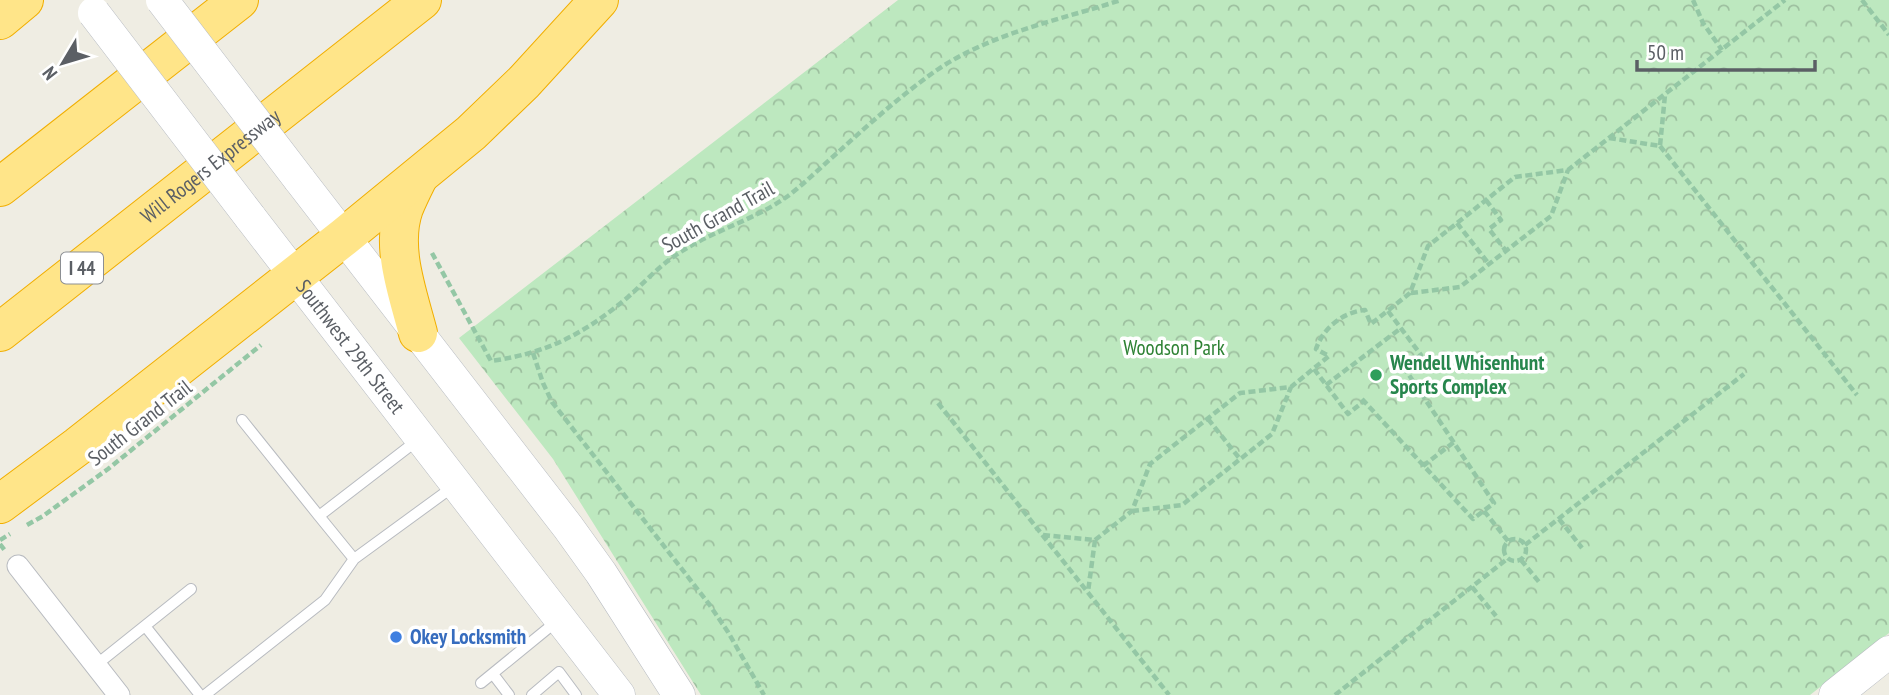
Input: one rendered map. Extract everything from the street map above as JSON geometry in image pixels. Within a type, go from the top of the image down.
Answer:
[{"type":"highway","points":[[0,11],[6,0]]},
{"type":"highway","points":[[0,20],[24,0]]},
{"type":"highway","points":[[0,187],[239,0]]},
{"type":"highway","name":"Will Rogers Expressway","points":[[0,332],[422,0]]},
{"type":"highway","points":[[0,504],[344,237],[471,133],[524,82],[599,0]]},
{"type":"highway","points":[[418,333],[399,248],[399,229],[404,209],[419,176]]},
{"type":"main road","points":[[162,0],[568,527],[601,573],[679,695]]},
{"type":"main road","name":"Southwest 29th Street","points":[[89,7],[619,695]]},
{"type":"main road","points":[[1835,695],[1889,652]]},
{"type":"street","points":[[18,566],[119,695]]},
{"type":"lane","points":[[242,420],[354,559]]},
{"type":"lane","points":[[319,516],[421,438]]},
{"type":"lane","points":[[145,626],[202,695],[325,600],[354,559],[457,484]]},
{"type":"lane","points":[[96,666],[191,589]]},
{"type":"lane","points":[[481,683],[560,619]]},
{"type":"lane","points":[[532,695],[559,672],[576,695]]},
{"type":"lane","points":[[493,674],[509,695]]},
{"type":"path","name":"South Grand Trail","points":[[428,247],[491,361],[533,353],[575,335],[600,319],[678,253],[741,223],[789,195],[886,110],[953,61],[1012,33],[1121,0]]},
{"type":"path","points":[[1693,0],[1703,23],[1722,50]]},
{"type":"path","points":[[1411,293],[1460,288],[1551,216],[1568,170],[1785,0]]},
{"type":"path","points":[[1862,0],[1889,35]]},
{"type":"path","points":[[1884,28],[1889,24]]},
{"type":"path","points":[[1660,146],[1665,94]]},
{"type":"path","points":[[1608,138],[1660,146],[1857,395]]},
{"type":"path","points":[[1132,511],[1182,505],[1272,434],[1291,387],[1329,356],[1316,349],[1319,340],[1341,318],[1355,311],[1365,310],[1371,324],[1411,293],[1428,246],[1515,177],[1568,170]]},
{"type":"path","points":[[1486,200],[1501,220],[1489,229],[1506,251]]},
{"type":"path","points":[[1457,223],[1489,264]]},
{"type":"path","points":[[1314,369],[1348,414],[1363,400],[1473,519],[1484,511],[1494,503],[1404,367],[1422,355],[1388,311]]},
{"type":"path","points":[[1326,385],[1401,328]]},
{"type":"path","name":"South Grand Trail","points":[[0,540],[43,516],[82,489],[226,375],[263,342]]},
{"type":"path","points":[[533,353],[552,402],[714,611],[764,695]]},
{"type":"path","points":[[1525,545],[1744,374]]},
{"type":"path","points":[[1043,535],[1095,540],[1132,511],[1150,464],[1240,393],[1291,387]]},
{"type":"path","points":[[938,403],[1169,695]]},
{"type":"path","points":[[1208,419],[1240,459]]},
{"type":"path","points":[[1423,466],[1454,442]]},
{"type":"path","points":[[1484,511],[1508,541]]},
{"type":"path","points":[[1559,519],[1582,548]]},
{"type":"path","points":[[1088,593],[1095,540]]},
{"type":"path","points":[[1507,559],[1516,562],[1521,560],[1526,552],[1525,545],[1519,540],[1508,541]]},
{"type":"path","points":[[1507,559],[1504,551],[1508,541]]},
{"type":"path","points":[[1335,695],[1507,559]]},
{"type":"path","points":[[1521,560],[1539,582]]},
{"type":"path","points":[[1472,587],[1496,616]]},
{"type":"green space","name":"Woodson Park","points":[[898,0],[1889,0],[1889,633],[1810,695],[701,695],[553,459],[459,338]]},
{"type":"place","name":"Wendell Whisenhunt Sports Complex","points":[[1376,375]]},
{"type":"place","name":"Okey Locksmith","points":[[396,637]]}]
